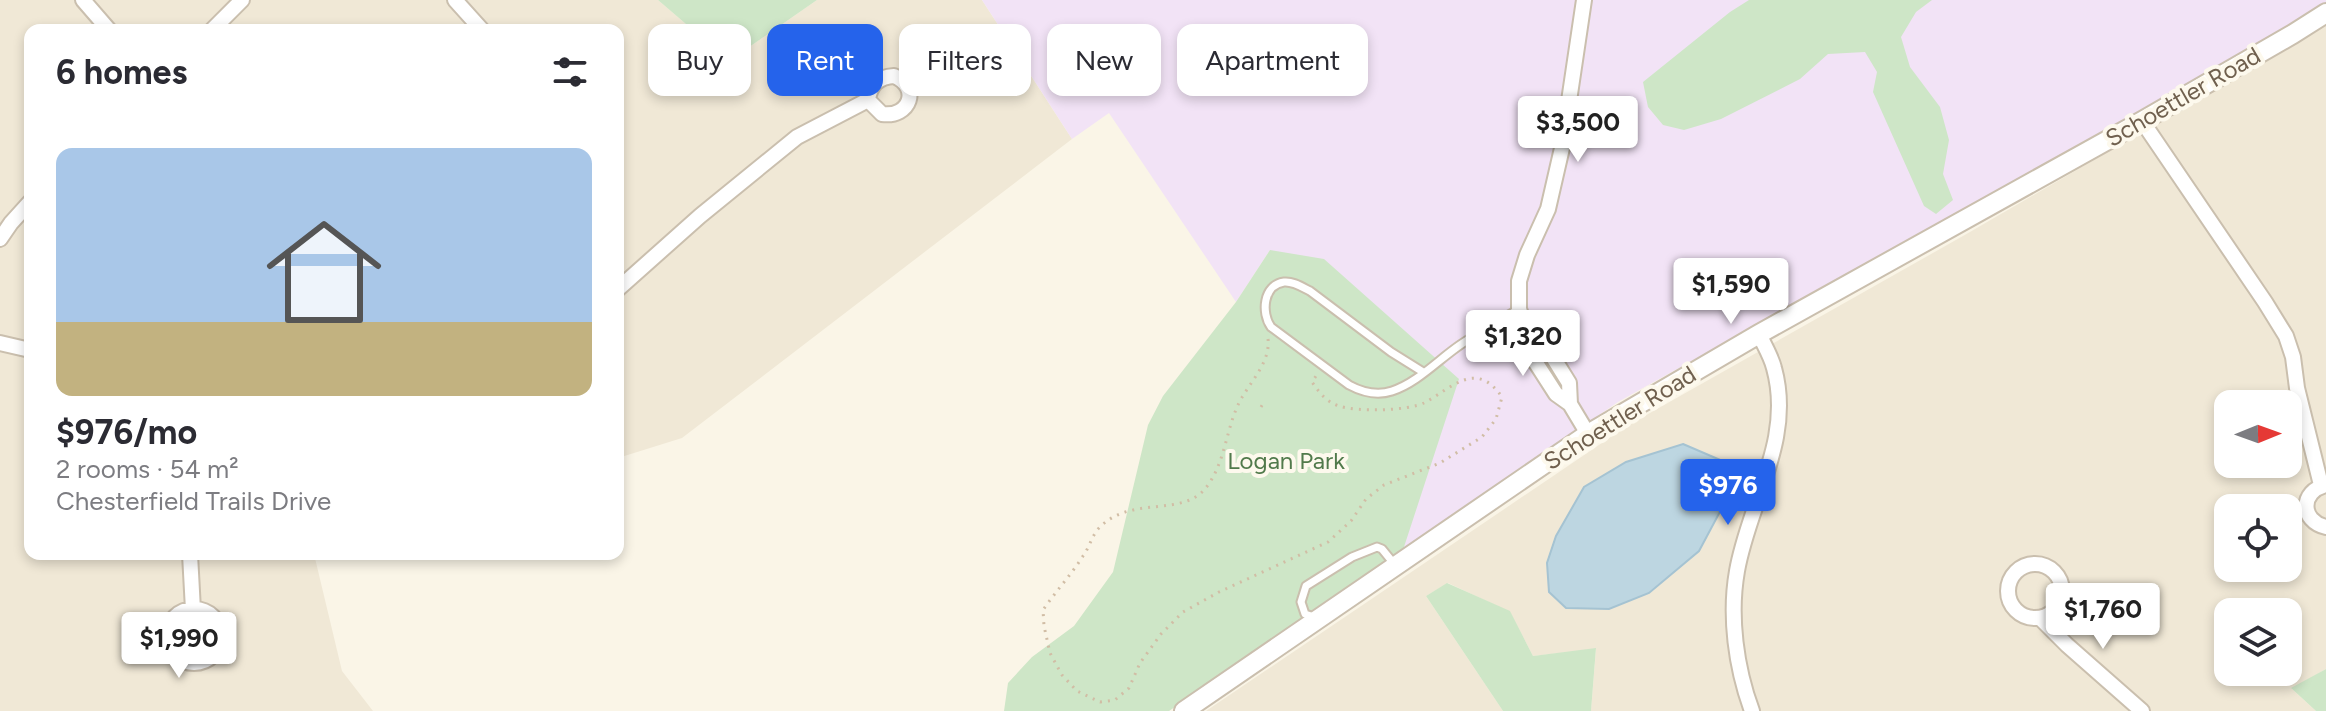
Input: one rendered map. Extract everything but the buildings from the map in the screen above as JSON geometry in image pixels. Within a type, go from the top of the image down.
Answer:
[{"type":"street","points":[[83,0],[104,24]]},
{"type":"street","points":[[218,24],[242,0]]},
{"type":"street","points":[[455,0],[477,24]]},
{"type":"street","points":[[1584,0],[1562,148],[1548,209],[1519,281],[1519,309],[1525,326],[1543,341],[1569,383],[1570,404],[1588,434]]},
{"type":"street","name":"Schoettler Road","points":[[1184,711],[1588,434],[1759,334],[2142,121],[2326,13]]},
{"type":"street","points":[[624,284],[700,216],[797,137],[868,100]]},
{"type":"street","points":[[2142,121],[2286,336],[2324,485],[2310,494],[2306,507],[2312,520],[2326,527]]},
{"type":"street","points":[[0,239],[24,209]]},
{"type":"street","points":[[1752,711],[1734,627],[1737,573],[1748,525],[1776,440],[1781,410],[1774,366],[1759,334]]},
{"type":"street","points":[[0,343],[24,349]]},
{"type":"street","points":[[190,560],[193,610]]},
{"type":"street","points":[[2040,618],[2142,711]]},
{"type":"lane","points":[[1423,372],[1310,291],[1286,282],[1272,290],[1264,310],[1265,320],[1271,327],[1349,385],[1370,393],[1391,391],[1412,382],[1460,345],[1519,309]]},
{"type":"lane","points":[[1316,618],[1305,614],[1301,602],[1306,586],[1352,557],[1377,547],[1395,565]]},
{"type":"path","points":[[1265,320],[1269,347],[1238,405],[1219,466],[1207,488],[1192,499],[1173,505],[1140,507],[1118,514],[1098,530],[1083,557],[1043,610],[1050,653],[1062,675],[1077,691],[1100,702],[1115,700],[1129,688],[1140,663],[1161,634],[1183,612],[1328,542],[1351,521],[1366,499],[1384,485],[1440,463],[1482,437],[1496,419],[1502,397],[1493,385],[1476,378],[1464,378],[1422,404],[1359,410],[1337,406],[1321,395],[1312,382],[1323,366]]},
{"type":"shaded area","points":[[0,0],[658,0],[686,24],[648,24],[648,96],[751,96],[751,46],[767,35],[767,96],[883,96],[883,24],[782,24],[817,0],[982,0],[998,24],[899,24],[899,96],[1031,96],[1031,76],[1072,139],[682,438],[624,456],[624,24],[24,24],[24,560],[315,560],[342,671],[373,711],[0,711]]},
{"type":"shaded area","points":[[982,0],[2326,0],[2326,3],[2277,34],[1618,402],[1403,550],[1270,250],[1236,302],[1109,113],[1072,139],[1031,76],[1031,24],[998,24]]},
{"type":"shaded area","points":[[2326,25],[2326,669],[2302,683],[2302,598],[2214,598],[2214,686],[2297,686],[2292,689],[2316,711],[1591,711],[1596,649],[1533,656],[1510,612],[1448,583],[1426,596],[1503,711],[1206,711],[1627,426],[1970,232]]},
{"type":"green space","points":[[658,0],[817,0],[782,24],[767,24],[767,35],[751,46],[751,24],[686,24]]},
{"type":"green space","points":[[1749,0],[1932,0],[1916,12],[1901,37],[1910,67],[1940,107],[1949,140],[1943,174],[1953,200],[1936,214],[1924,206],[1873,92],[1877,72],[1865,52],[1828,54],[1800,79],[1721,119],[1684,130],[1663,125],[1648,107],[1643,82]]},
{"type":"green space","name":"Logan Park","points":[[1270,250],[1324,259],[1459,379],[1403,550],[1169,711],[1004,711],[1008,683],[1032,657],[1074,626],[1113,572],[1148,425],[1163,396],[1236,302]]},
{"type":"green space","points":[[1447,583],[1510,611],[1533,656],[1596,648],[1591,711],[1503,711],[1426,596]]},
{"type":"green space","points":[[2326,669],[2326,711],[2316,711],[2291,688],[2302,686],[2302,682]]},
{"type":"water","points":[[1683,444],[1725,462],[1731,491],[1699,551],[1649,593],[1609,609],[1566,608],[1549,592],[1547,563],[1556,536],[1584,487],[1626,462]]}]
